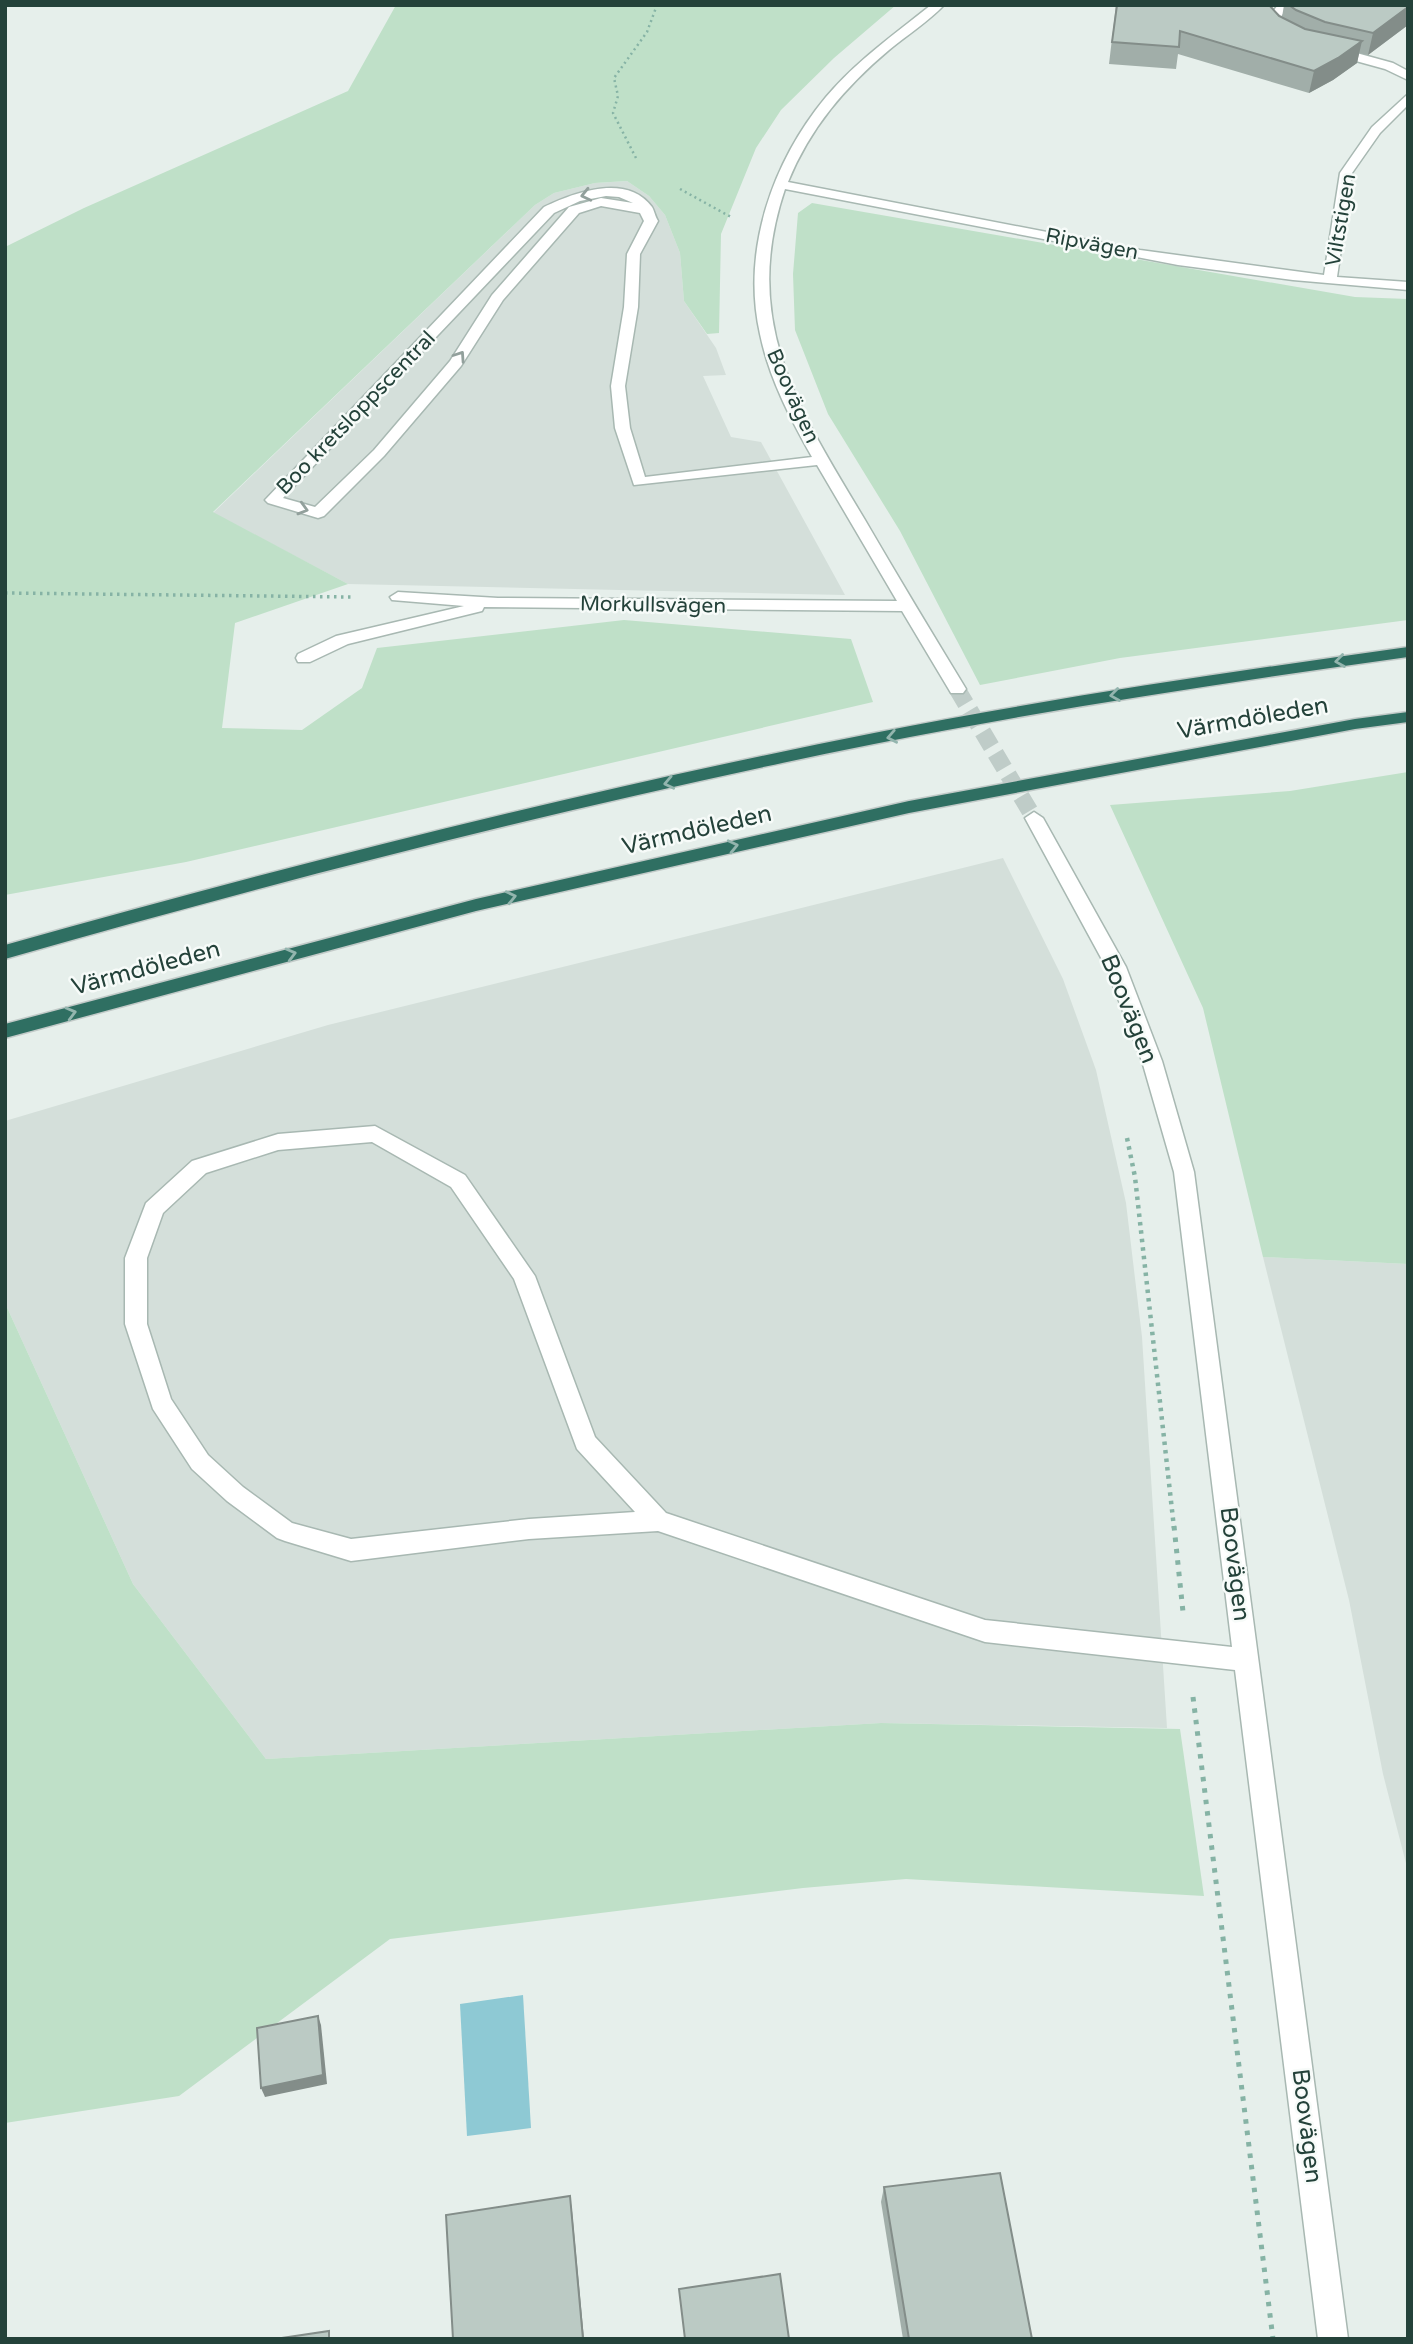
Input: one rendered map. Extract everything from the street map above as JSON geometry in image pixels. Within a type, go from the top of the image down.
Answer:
[{"type":"highway","name":"Värmdöleden","points":[[5,952],[469,827],[789,756],[1094,698],[1408,652]]},
{"type":"highway","name":"Värmdöleden","points":[[5,1031],[476,905],[909,807],[1408,717]]},
{"type":"street","name":"Boovägen","points":[[938,5],[871,59],[831,99],[800,142],[779,184],[762,258],[762,295],[766,333],[776,367],[806,432],[957,689]]},
{"type":"street","points":[[1284,5],[1273,19],[1272,26],[1277,33],[1298,41]]},
{"type":"street","points":[[1322,48],[1389,66],[1408,76]]},
{"type":"street","name":"Viltstigen","points":[[1330,279],[1346,173],[1376,130],[1408,98]]},
{"type":"street","name":"Ripvägen","points":[[779,184],[870,198],[1103,248],[1254,271],[1408,286]]},
{"type":"street","name":"Boo kretsloppscentral","points":[[598,192],[633,196],[648,210],[601,202],[574,210],[497,298],[456,363],[379,453],[318,513],[273,500],[549,210],[569,199],[598,192]]},
{"type":"street","points":[[648,210],[651,221],[635,245],[630,268],[631,305],[619,373],[621,430],[639,482],[822,460]]},
{"type":"street","name":"Morkullsvägen","points":[[398,597],[498,603],[907,606]]},
{"type":"street","points":[[304,658],[342,639],[498,603]]},
{"type":"street","name":"Boovägen","points":[[1034,818],[1116,967],[1152,1061],[1184,1172],[1333,2339]]},
{"type":"street","points":[[658,1521],[585,1442],[524,1276],[458,1181],[375,1134],[278,1142],[199,1167],[154,1209],[136,1258],[136,1324],[161,1402],[200,1462],[235,1494],[285,1531],[351,1550],[529,1529],[658,1521],[985,1631],[1247,1660]]},
{"type":"path","points":[[639,163],[613,113],[618,96],[614,78],[647,32],[657,5]]},
{"type":"path","points":[[673,185],[734,219]]},
{"type":"path","points":[[5,593],[398,597]]},
{"type":"path","points":[[1127,1133],[1135,1177],[1188,1652],[1273,2339]]},
{"type":"shaded area","points":[[627,181],[649,196],[665,215],[680,253],[684,301],[716,348],[726,375],[703,376],[731,437],[761,442],[845,595],[348,584],[213,513],[535,205],[554,193],[595,183]]},
{"type":"shaded area","points":[[1003,858],[1063,979],[1096,1070],[1126,1203],[1142,1337],[1167,1728],[881,1723],[266,1759],[133,1584],[5,1303],[5,1121],[328,1025]]},
{"type":"shaded area","points":[[1263,1257],[1408,1264],[1408,1871],[1383,1774],[1349,1600]]},
{"type":"green space","points":[[396,5],[896,5],[834,58],[781,110],[756,148],[721,234],[719,333],[707,334],[684,301],[680,253],[665,215],[649,196],[627,181],[595,183],[554,193],[535,205],[213,512],[348,584],[235,623],[222,728],[302,730],[362,688],[377,648],[624,620],[851,639],[873,702],[186,862],[5,895],[5,247],[84,208],[348,91]]},
{"type":"green space","points":[[812,203],[1355,297],[1408,299],[1408,620],[1120,658],[980,685],[900,531],[828,414],[795,330],[793,274],[798,213]]},
{"type":"green space","points":[[1408,772],[1408,1264],[1263,1257],[1203,1008],[1110,805],[1290,791]]},
{"type":"green space","points":[[5,1303],[133,1584],[266,1759],[881,1723],[1180,1729],[1204,1896],[906,1879],[803,1888],[390,1939],[179,2096],[5,2123]]},
{"type":"water","points":[[523,1995],[531,2128],[467,2136],[460,2004]]},
{"type":"building","points":[[1117,5],[1269,5],[1279,16],[1305,29],[1362,41],[1314,71],[1180,31],[1179,47],[1112,42]]},
{"type":"building","points":[[1289,5],[1408,7],[1373,33],[1325,22]]},
{"type":"building","points":[[318,2016],[323,2075],[261,2088],[257,2028]]},
{"type":"building","points":[[1000,2173],[1032,2339],[909,2339],[884,2187]]},
{"type":"building","points":[[570,2196],[583,2339],[453,2339],[446,2215]]},
{"type":"building","points":[[780,2274],[789,2339],[685,2339],[679,2289]]},
{"type":"building","points":[[329,2331],[329,2339],[275,2339]]},
{"type":"tunnel","points":[[957,689],[1034,818]]}]
